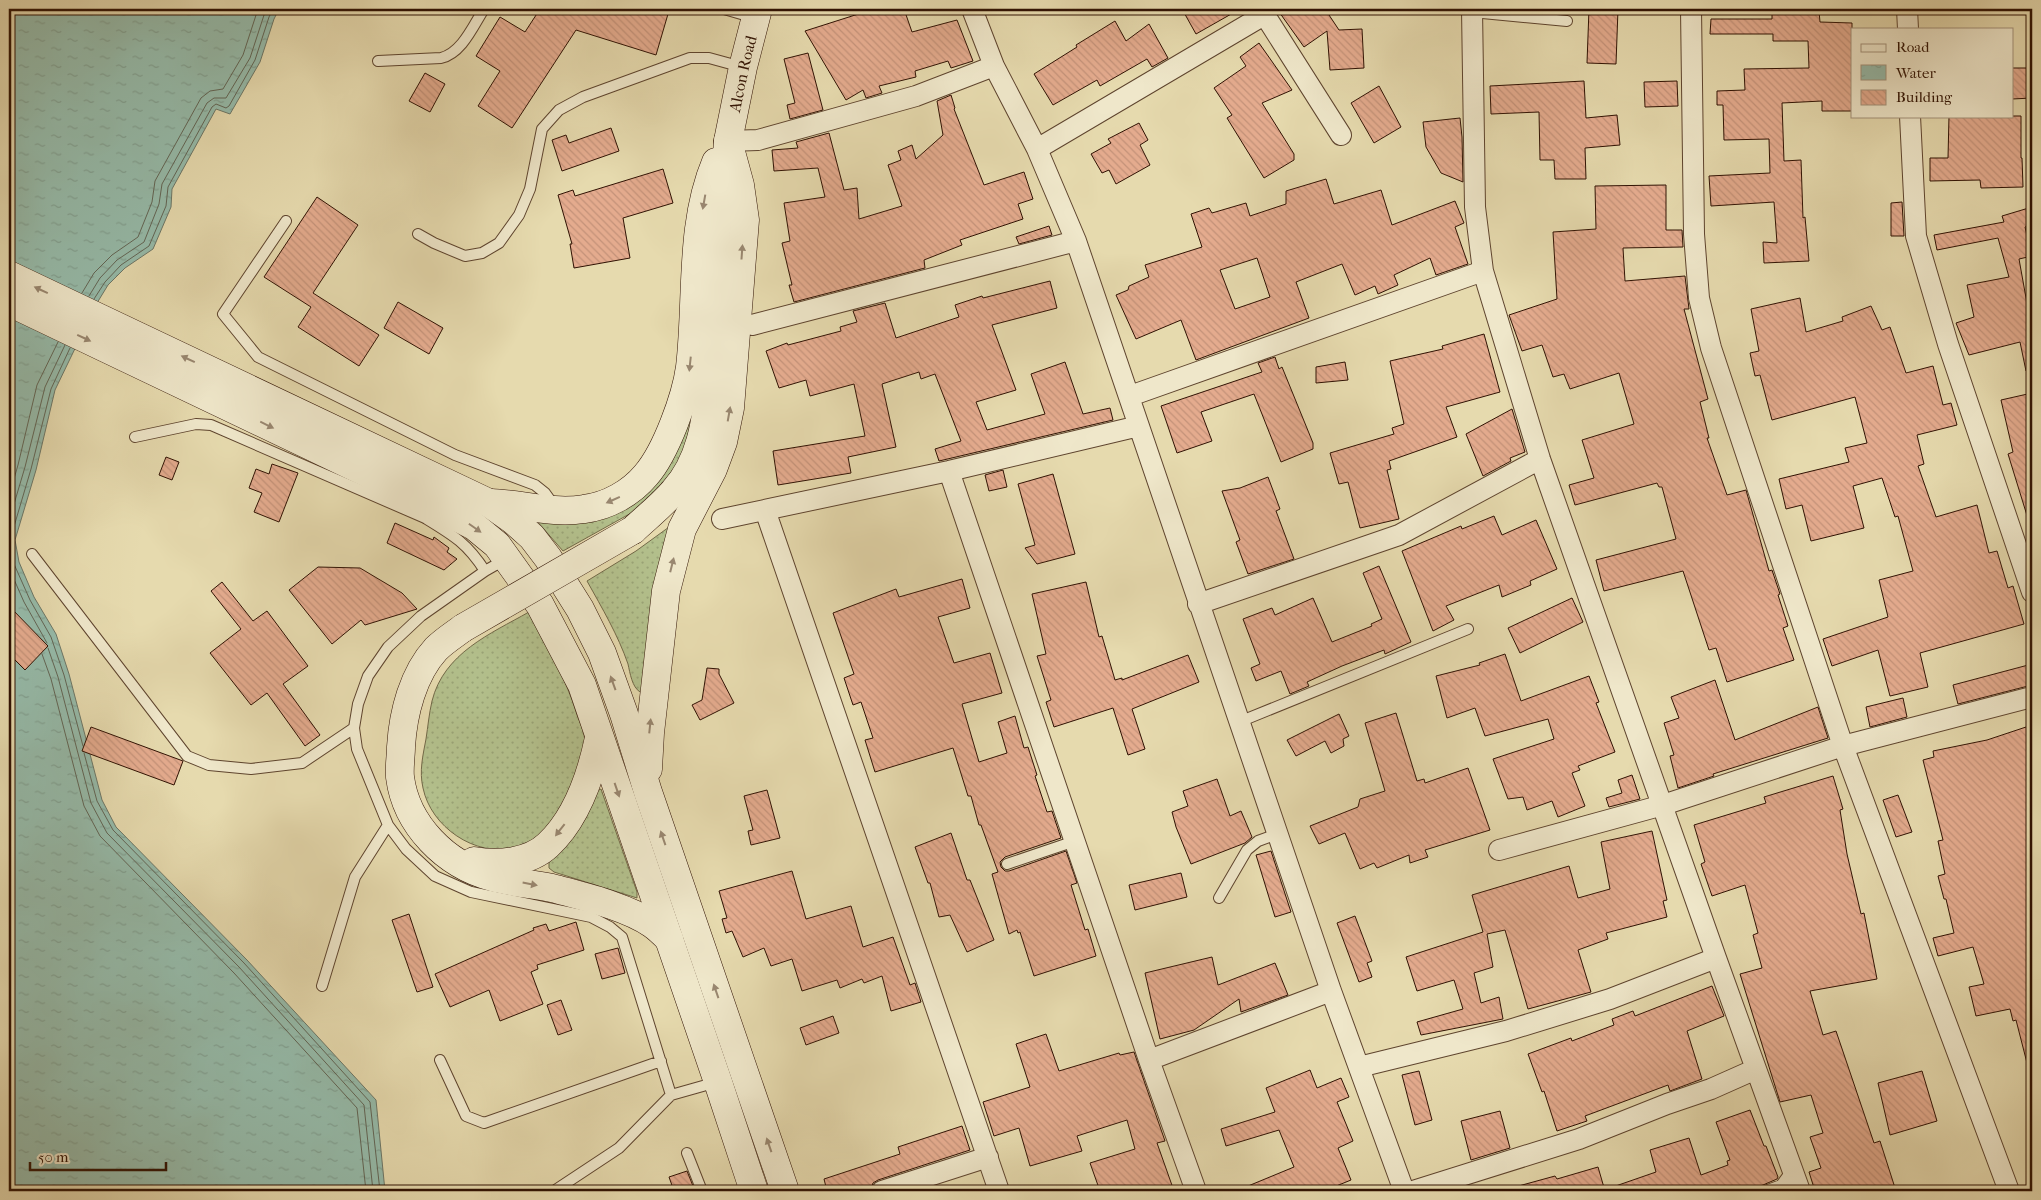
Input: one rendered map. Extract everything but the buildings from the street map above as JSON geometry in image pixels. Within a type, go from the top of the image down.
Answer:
[{"type":"main road","name":"Alcon Road","points":[[728,141],[743,67],[757,14]]},
{"type":"main road","points":[[489,502],[558,511],[586,509],[604,504],[624,494],[647,475],[664,447],[684,394],[690,368],[698,233],[706,190],[716,163],[728,141]]},
{"type":"main road","points":[[669,939],[651,924],[612,906],[556,889],[492,877],[472,870],[438,848],[419,827],[406,801],[400,777],[402,741],[408,704],[419,673],[437,648],[464,628],[633,530],[676,489],[690,468],[701,443],[711,380],[728,141]]},
{"type":"main road","points":[[648,792],[650,732],[666,591],[682,529],[713,469],[723,442],[730,408],[744,220],[740,185],[728,141]]},
{"type":"main road","points":[[9,275],[474,526],[496,545],[496,565],[540,605],[582,685],[718,1082],[749,1190]]},
{"type":"main road","points":[[9,302],[489,502],[532,537],[580,608],[608,670],[785,1191]]},
{"type":"main road","points":[[452,858],[489,864],[509,862],[528,857],[547,846],[568,819],[586,786],[594,765],[599,738]]},
{"type":"street","points":[[972,9],[994,66],[1037,149],[1076,241],[1277,834],[1404,1191]]},
{"type":"street","points":[[1691,9],[1694,234],[1699,298],[1711,348],[1843,746],[2008,1191]]},
{"type":"street","points":[[1907,9],[1908,28]]},
{"type":"street","points":[[1472,10],[1475,206],[1483,271],[1540,459],[1800,1191]]},
{"type":"street","points":[[1037,149],[1263,12],[1341,135]]},
{"type":"street","points":[[728,141],[758,140],[916,96],[994,66]]},
{"type":"street","points":[[1910,118],[1916,236],[1948,344],[2031,581]]},
{"type":"street","points":[[752,325],[1076,241]]},
{"type":"street","points":[[1130,396],[1483,271]]},
{"type":"street","points":[[722,519],[949,471],[1139,426]]},
{"type":"street","points":[[1198,604],[1399,535],[1540,459]]},
{"type":"street","points":[[949,471],[1149,1060],[1196,1191]]},
{"type":"street","points":[[765,510],[999,1191]]},
{"type":"street","points":[[1499,850],[1662,805],[1843,746],[2032,697]]},
{"type":"street","points":[[1359,1067],[1516,1028],[1610,999],[1716,958]]},
{"type":"street","points":[[1149,1060],[1331,990]]},
{"type":"street","points":[[1412,1191],[1579,1139],[1666,1104],[1711,1089],[1756,1069]]},
{"type":"street","points":[[882,1191],[988,1157]]},
{"type":"lane","points":[[378,61],[450,56],[457,51],[484,9]]},
{"type":"lane","points":[[724,9],[757,14]]},
{"type":"lane","points":[[1472,10],[1567,21]]},
{"type":"lane","points":[[418,234],[465,256],[482,253],[498,243],[519,215],[530,189],[542,129],[559,110],[583,97],[690,58],[709,58],[743,67]]},
{"type":"lane","points":[[286,221],[223,314],[258,357],[455,455],[535,485],[545,492],[558,511]]},
{"type":"lane","points":[[136,437],[196,424],[211,425],[425,518],[457,537],[473,553],[496,565],[421,616],[388,647],[368,676],[358,704],[354,728],[357,749],[388,825],[406,850],[435,876],[471,892],[591,917],[622,937],[671,1095]]},
{"type":"lane","points":[[32,554],[187,756],[209,765],[251,769],[302,763],[354,728]]},
{"type":"lane","points":[[1239,722],[1468,629]]},
{"type":"lane","points":[[322,986],[354,877],[388,825]]},
{"type":"lane","points":[[1218,898],[1248,850],[1258,841],[1277,834]]},
{"type":"lane","points":[[1007,864],[1075,841]]},
{"type":"lane","points":[[440,1060],[466,1116],[484,1123],[661,1061]]},
{"type":"lane","points":[[554,1191],[619,1148],[671,1095],[718,1082]]},
{"type":"lane","points":[[688,1153],[702,1191]]},
{"type":"lane","points":[[1765,1191],[1781,1185],[1792,1170]]},
{"type":"green space","points":[[696,403],[682,458],[653,495],[633,512],[563,551],[536,520],[593,517]]},
{"type":"green space","points":[[676,522],[644,689],[640,692],[633,683],[628,664],[615,632],[587,581],[636,551]]},
{"type":"green space","points":[[529,612],[556,662],[567,688],[585,739],[584,759],[556,817],[541,834],[531,842],[514,848],[499,850],[484,848],[457,836],[435,815],[428,802],[423,788],[421,769],[431,706],[438,684],[458,658],[484,637]]},
{"type":"green space","points":[[601,789],[637,892],[637,898],[554,872],[549,868],[552,856],[597,791]]},
{"type":"water","points":[[9,9],[279,9],[260,62],[230,114],[216,109],[172,189],[171,207],[153,249],[125,268],[108,285],[97,303],[55,390],[36,470],[15,540],[19,562],[34,597],[56,634],[69,674],[102,800],[116,827],[247,960],[376,1100],[385,1191],[9,1191]]}]
